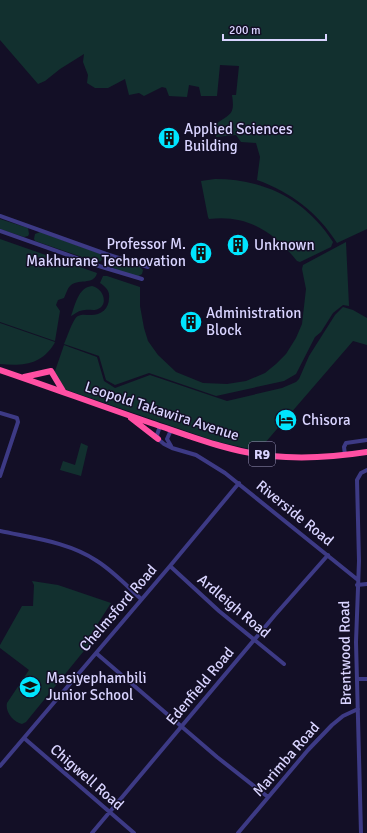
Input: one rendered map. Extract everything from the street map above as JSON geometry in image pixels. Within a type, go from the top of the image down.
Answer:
[{"type":"highway","name":"Leopold Takawira Avenue","points":[[0,370],[171,430],[229,448],[270,456],[307,458],[367,452]]},
{"type":"highway","points":[[21,377],[51,371],[63,391]]},
{"type":"highway","points":[[127,415],[158,438]]},
{"type":"street","points":[[0,216],[148,267]]},
{"type":"street","points":[[0,231],[102,267],[142,279]]},
{"type":"street","points":[[0,413],[17,418],[18,422],[0,476]]},
{"type":"street","points":[[158,438],[157,432],[160,426]]},
{"type":"street","points":[[171,430],[167,439],[172,448]]},
{"type":"street","name":"Riverside Road","points":[[158,438],[164,444],[203,459],[225,472],[358,580]]},
{"type":"street","points":[[345,455],[344,447],[346,443],[367,440]]},
{"type":"street","name":"Brentwood Road","points":[[360,833],[356,642],[358,585],[357,480],[361,473],[367,470]]},
{"type":"street","name":"Chelmsford Road","points":[[0,766],[239,483]]},
{"type":"street","points":[[0,531],[55,543],[90,557],[105,567],[141,599]]},
{"type":"street","name":"Edenfield Road","points":[[92,833],[255,639],[328,555]]},
{"type":"street","name":"Ardleigh Road","points":[[170,566],[219,611],[284,664]]},
{"type":"street","points":[[358,585],[367,584]]},
{"type":"street","points":[[96,653],[222,761],[268,797]]},
{"type":"street","points":[[357,679],[367,679]]},
{"type":"street","name":"Marimba Road","points":[[238,833],[332,725],[342,716],[358,709]]},
{"type":"street","name":"Chigwell Road","points":[[24,738],[134,833]]},
{"type":"green space","points":[[0,0],[367,0],[367,229],[337,243],[330,232],[303,205],[281,191],[257,180],[260,157],[256,143],[241,142],[236,135],[216,137],[216,124],[231,113],[232,110],[232,95],[236,95],[239,66],[220,65],[217,96],[201,96],[199,87],[189,85],[187,97],[169,96],[166,88],[162,87],[144,96],[139,93],[129,95],[125,79],[108,88],[95,88],[87,83],[88,75],[83,62],[84,54],[60,69],[45,81],[38,84],[0,40]]},
{"type":"green space","points":[[215,179],[251,183],[283,195],[310,214],[322,227],[333,242],[331,247],[300,262],[297,261],[279,242],[259,227],[236,219],[209,219],[201,181]]},
{"type":"green space","points":[[0,219],[28,228],[28,236],[24,237],[0,229]]},
{"type":"green space","points":[[40,232],[101,254],[102,259],[101,261],[97,262],[35,241],[35,234]]},
{"type":"green space","points":[[0,239],[97,273],[95,277],[89,281],[77,282],[70,286],[64,298],[58,300],[56,305],[60,311],[55,341],[0,322]]},
{"type":"green space","points":[[346,242],[349,306],[343,305],[333,313],[321,332],[315,337],[296,374],[284,381],[216,396],[149,373],[115,385],[106,380],[99,356],[64,344],[72,324],[78,316],[101,313],[108,305],[109,293],[100,283],[103,276],[107,276],[140,287],[140,306],[148,341],[158,355],[176,372],[203,383],[227,384],[246,381],[265,373],[276,364],[286,354],[296,338],[302,324],[306,289],[302,269],[303,265]]},
{"type":"green space","points":[[111,258],[140,267],[143,270],[142,274],[137,277],[109,267],[107,261]]},
{"type":"green space","points":[[87,287],[96,287],[102,293],[104,300],[101,307],[96,310],[77,312],[71,316],[80,293]]},
{"type":"green space","points":[[343,307],[353,310],[367,318],[367,345],[353,341],[258,451],[215,441],[67,390],[62,387],[54,374],[64,345],[97,357],[104,381],[115,388],[150,375],[227,401],[282,388],[296,382],[299,379],[309,356],[335,315]]},
{"type":"green space","points":[[0,323],[55,342],[49,351],[31,363],[16,365],[0,364]]},
{"type":"green space","points":[[81,443],[88,446],[81,476],[60,470],[63,461],[75,465]]},
{"type":"green space","points":[[32,581],[58,585],[111,603],[90,636],[92,641],[26,722],[22,724],[10,716],[7,710],[7,703],[29,670],[0,648],[0,645],[22,606],[33,606],[34,585]]},
{"type":"place","name":"Applied Sciences Building","points":[[169,138]]},
{"type":"place","name":"Unknown","points":[[238,245]]},
{"type":"place","name":"Professor M. Makhurane Technovation","points":[[201,253]]},
{"type":"place","name":"Administration Block","points":[[191,322]]},
{"type":"place","name":"Chisora","points":[[286,420]]},
{"type":"place","name":"Masiyephambili Junior School","points":[[30,687]]}]
